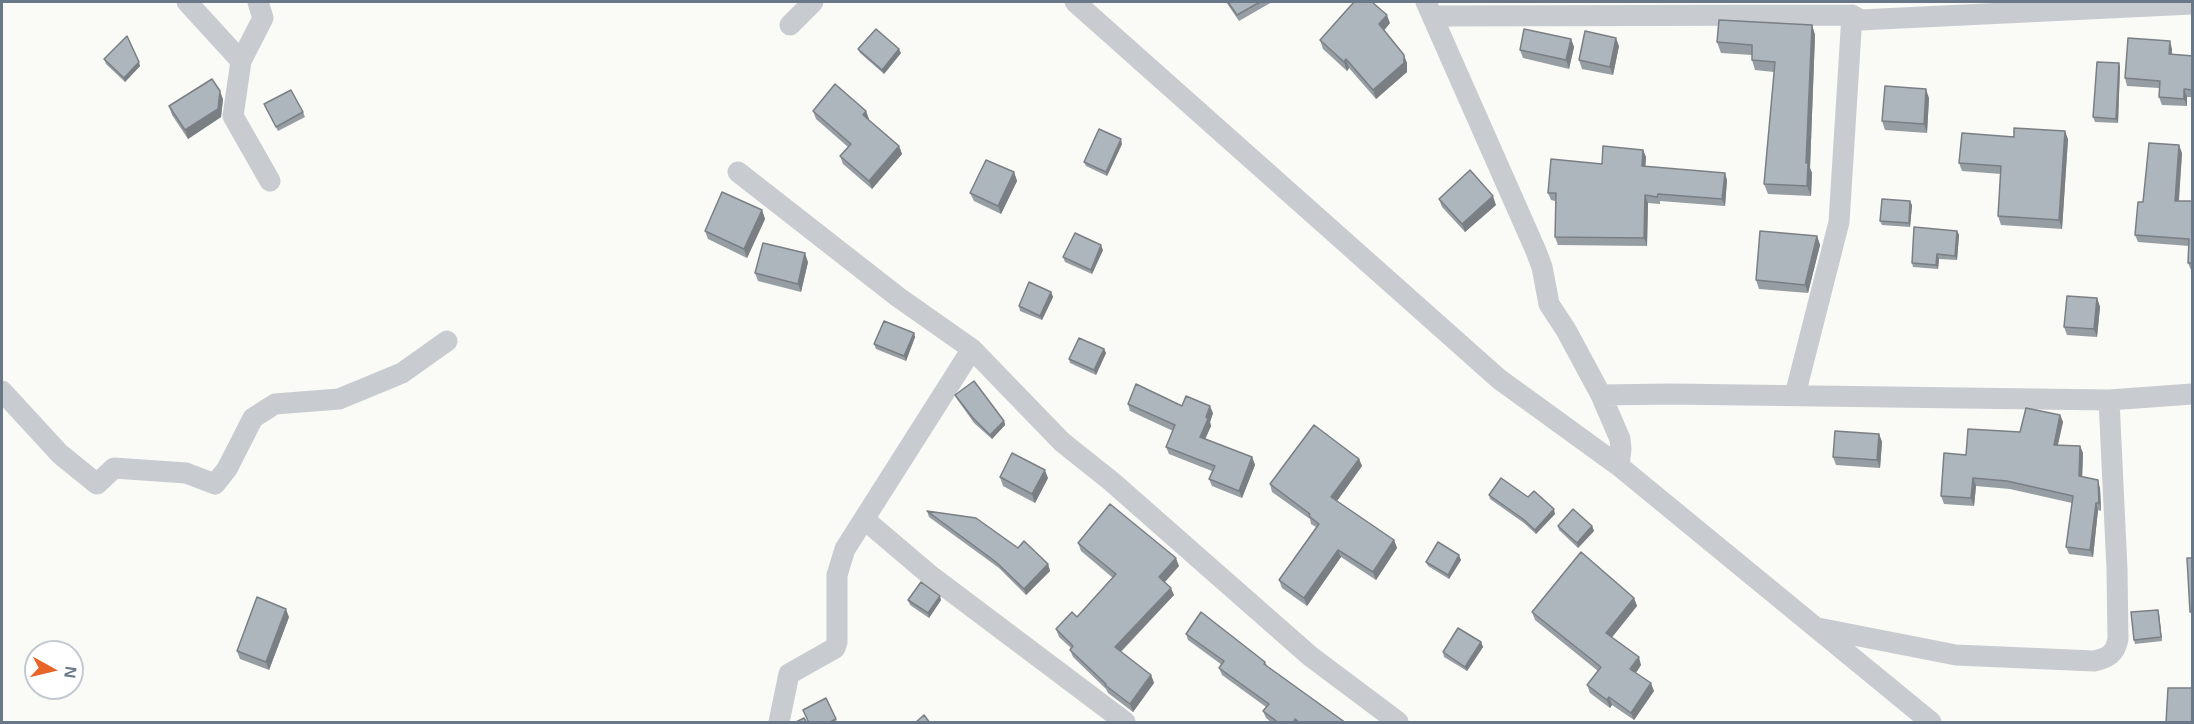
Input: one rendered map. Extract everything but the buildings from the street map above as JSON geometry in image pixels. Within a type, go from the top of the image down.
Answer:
[{"type":"street","points":[[187,2],[242,61]]},
{"type":"street","points":[[258,2],[263,18],[242,61],[233,116],[270,181]]},
{"type":"street","points":[[790,25],[813,2]]},
{"type":"street","points":[[1076,2],[1499,379],[1619,466],[1931,723]]},
{"type":"street","points":[[1619,466],[1620,439],[1601,395],[1566,330],[1549,304],[1542,267],[1536,251],[1430,9],[1852,15],[1860,20],[2193,4]]},
{"type":"street","points":[[1795,396],[1839,222],[1852,15]]},
{"type":"street","points":[[738,172],[898,297],[972,349],[1062,442],[1111,481],[1310,656],[1398,723]]},
{"type":"street","points":[[2,391],[60,454],[97,484],[114,468],[186,473],[215,484],[227,469],[253,418],[275,404],[339,399],[402,373],[447,341]]},
{"type":"street","points":[[779,723],[789,674],[835,648],[837,642],[837,575],[845,549],[972,349]]},
{"type":"street","points":[[1601,395],[2109,400],[2193,394]]},
{"type":"street","points":[[1816,628],[1956,655],[2094,662],[2108,658],[2116,649],[2118,639],[2109,400]]},
{"type":"street","points":[[864,519],[931,576],[1125,723]]}]
